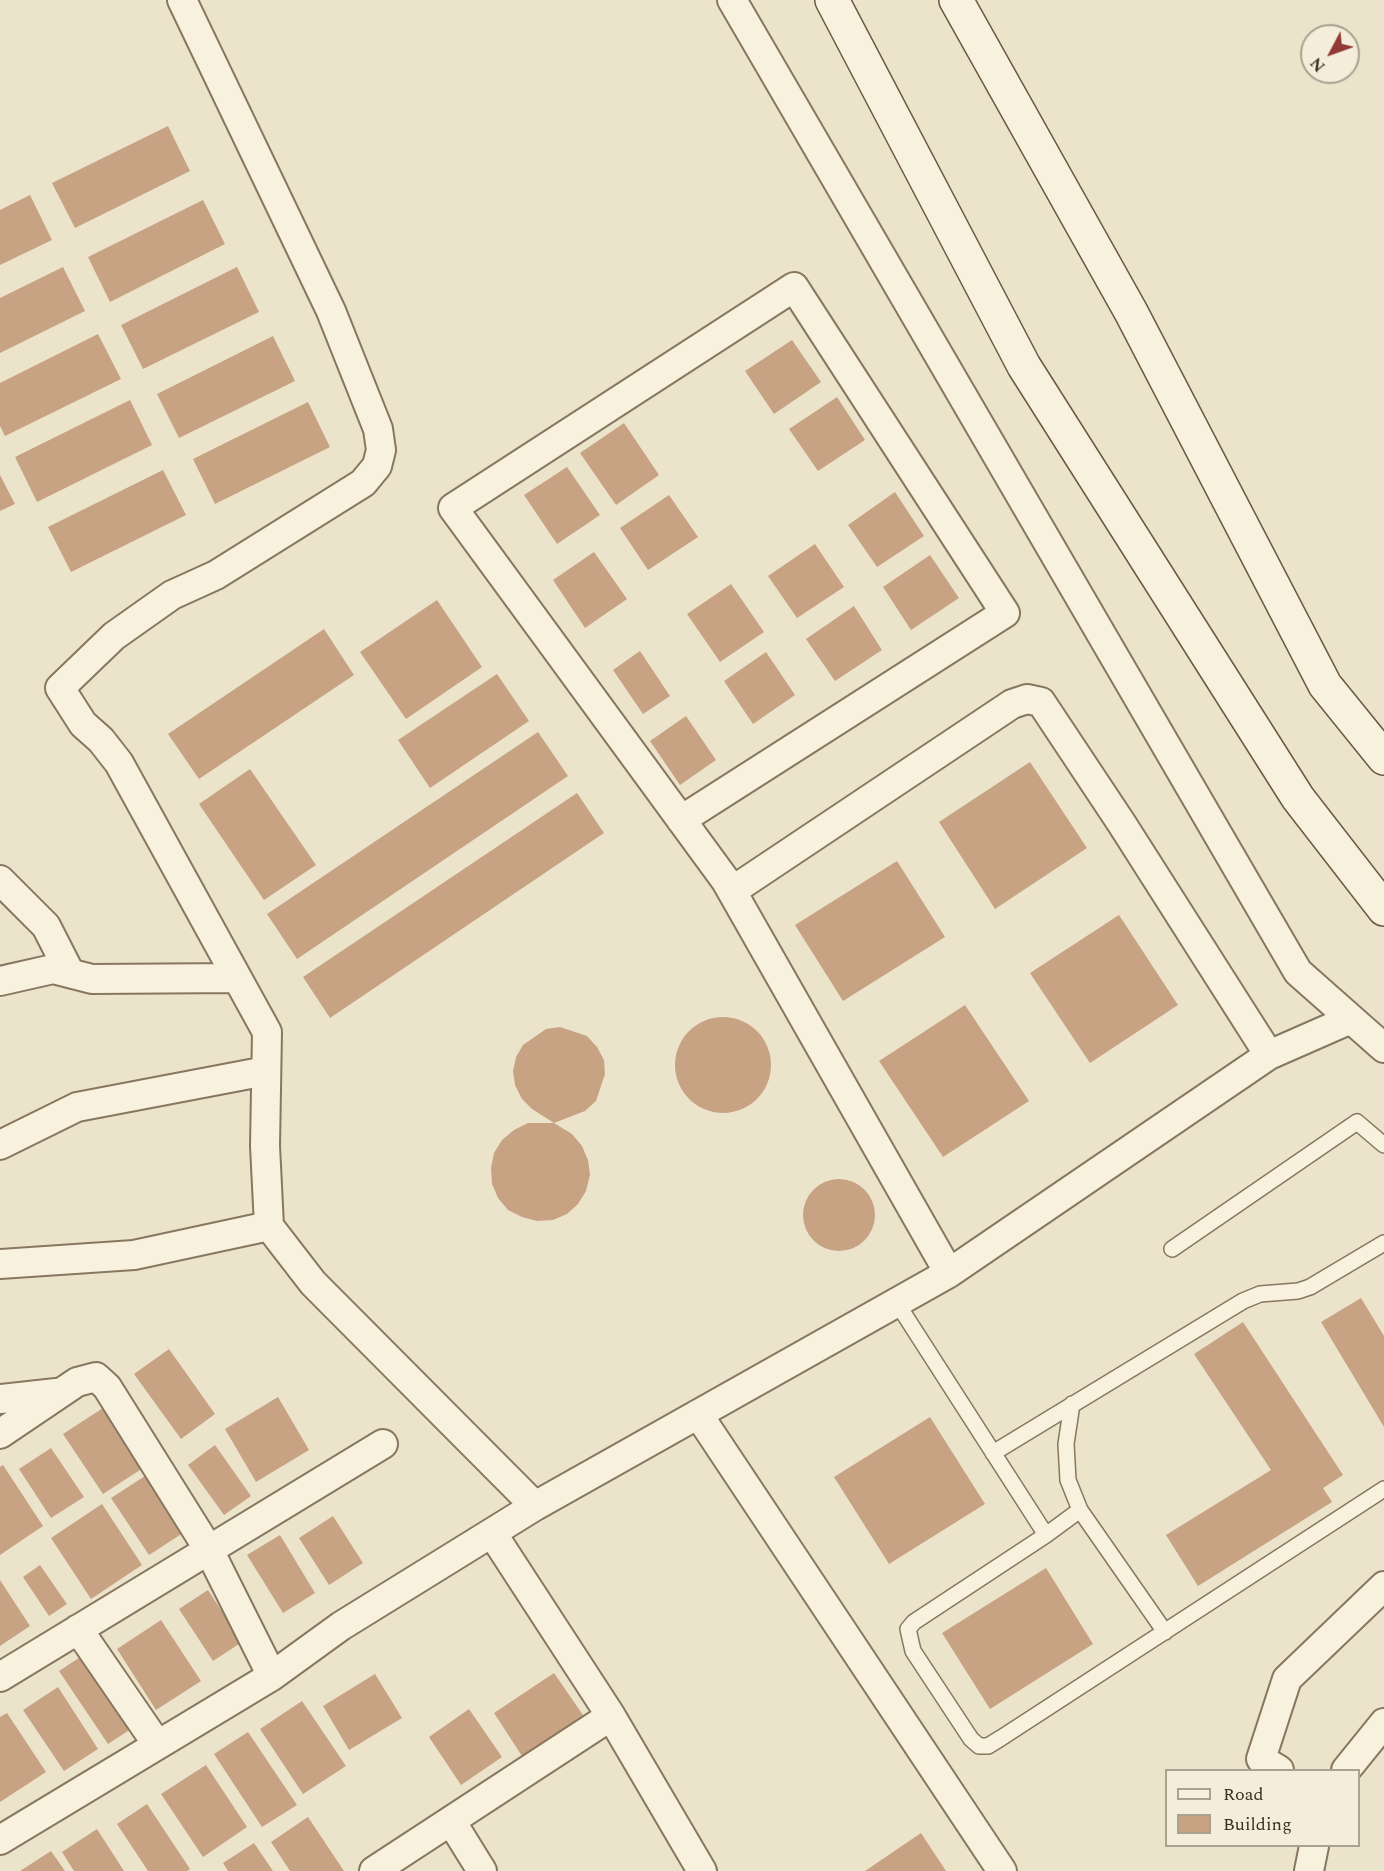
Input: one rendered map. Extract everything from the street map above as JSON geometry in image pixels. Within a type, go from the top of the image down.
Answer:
[{"type":"street","points":[[182,0],[331,311],[378,429],[381,450],[377,466],[363,483],[216,574],[172,595],[114,636],[60,688],[83,724],[101,740],[119,763],[267,1032],[265,1146],[269,1226],[313,1283],[535,1506]]},
{"type":"street","points":[[732,0],[1298,972],[1384,1048]]},
{"type":"street","points":[[832,0],[1024,366],[1298,798],[1384,909]]},
{"type":"street","points":[[956,0],[1131,312],[1325,685],[1384,758]]},
{"type":"street","points":[[681,820],[1005,613],[794,287],[453,508],[732,891],[950,1274]]},
{"type":"street","points":[[732,891],[1012,704],[1027,699],[1041,702],[1122,824],[1269,1055]]},
{"type":"street","points":[[0,880],[46,926],[70,973]]},
{"type":"street","points":[[0,981],[53,969],[92,979],[237,978]]},
{"type":"street","points":[[0,1840],[272,1676],[342,1626],[535,1506],[950,1274],[1269,1055],[1351,1019]]},
{"type":"street","points":[[0,1145],[77,1107],[266,1071]]},
{"type":"street","points":[[0,1264],[134,1255],[269,1226]]},
{"type":"street","points":[[0,1434],[77,1382],[96,1377],[107,1388],[209,1550],[272,1676]]},
{"type":"street","points":[[0,1399],[61,1393]]},
{"type":"street","points":[[698,1414],[1002,1871]]},
{"type":"street","points":[[0,1677],[383,1444]]},
{"type":"street","points":[[492,1533],[611,1716],[702,1871]]},
{"type":"street","points":[[1277,1769],[1262,1759],[1287,1679],[1384,1586]]},
{"type":"street","points":[[78,1629],[157,1744]]},
{"type":"street","points":[[374,1871],[611,1716]]},
{"type":"street","points":[[1347,1769],[1384,1723]]},
{"type":"street","points":[[451,1821],[482,1871]]},
{"type":"street","points":[[1309,1871],[1314,1847]]},
{"type":"lane","points":[[1172,1249],[1357,1122],[1384,1145]]},
{"type":"lane","points":[[993,1453],[1243,1301],[1260,1294],[1298,1291],[1310,1287],[1384,1243]]},
{"type":"lane","points":[[897,1303],[1046,1535]]},
{"type":"lane","points":[[1072,1404],[1066,1444],[1068,1480],[1080,1510],[1165,1632]]},
{"type":"lane","points":[[1080,1510],[914,1622],[908,1629],[913,1651],[970,1739],[979,1746],[988,1746],[1001,1738],[1384,1489]]},
{"type":"building","points":[[168,126],[190,171],[75,228],[52,183]]},
{"type":"building","points":[[30,195],[52,240],[0,265],[0,210]]},
{"type":"building","points":[[203,200],[225,244],[110,302],[88,257]]},
{"type":"building","points":[[63,267],[85,311],[0,353],[0,298]]},
{"type":"building","points":[[237,267],[259,312],[143,369],[121,325]]},
{"type":"building","points":[[98,334],[121,379],[5,436],[0,426],[0,383]]},
{"type":"building","points":[[273,336],[295,381],[179,438],[157,394]]},
{"type":"building","points":[[792,340],[821,382],[774,414],[745,371]]},
{"type":"building","points":[[837,397],[865,440],[818,471],[789,429]]},
{"type":"building","points":[[130,400],[152,445],[37,502],[15,457]]},
{"type":"building","points":[[308,402],[330,447],[215,504],[193,459]]},
{"type":"building","points":[[624,423],[659,475],[616,505],[580,453]]},
{"type":"building","points":[[567,467],[600,515],[557,544],[524,495]]},
{"type":"building","points":[[163,470],[186,515],[71,572],[48,527]]},
{"type":"building","points":[[0,475],[15,504],[0,511]]},
{"type":"building","points":[[895,492],[924,536],[877,567],[848,525]]},
{"type":"building","points":[[669,495],[698,537],[648,570],[620,528]]},
{"type":"building","points":[[815,544],[844,587],[797,618],[768,576]]},
{"type":"building","points":[[594,552],[627,599],[585,628],[553,580]]},
{"type":"building","points":[[930,555],[959,598],[911,630],[883,587]]},
{"type":"building","points":[[731,584],[764,632],[720,662],[687,614]]},
{"type":"building","points":[[437,600],[482,667],[406,719],[360,652]]},
{"type":"building","points":[[854,606],[882,650],[835,681],[806,639]]},
{"type":"building","points":[[324,629],[354,675],[199,779],[168,734]]},
{"type":"building","points":[[640,651],[670,696],[643,714],[613,670]]},
{"type":"building","points":[[766,652],[795,695],[753,724],[724,681]]},
{"type":"building","points":[[497,674],[529,721],[430,788],[398,740]]},
{"type":"building","points":[[686,716],[716,760],[680,785],[650,741]]},
{"type":"building","points":[[538,732],[568,776],[297,959],[267,914]]},
{"type":"building","points":[[1030,762],[1087,848],[995,909],[939,822]]},
{"type":"building","points":[[250,769],[316,865],[264,900],[199,804]]},
{"type":"building","points":[[577,793],[604,833],[330,1018],[303,977]]},
{"type":"building","points":[[897,861],[945,937],[843,1001],[795,925]]},
{"type":"building","points":[[1119,915],[1178,1005],[1090,1063],[1030,973]]},
{"type":"building","points":[[965,1005],[1029,1101],[943,1157],[879,1061]]},
{"type":"building","points":[[723,1017],[741,1021],[757,1031],[767,1047],[771,1065],[767,1083],[757,1099],[741,1109],[723,1113],[705,1109],[689,1099],[679,1083],[675,1065],[679,1047],[689,1031],[705,1021]]},
{"type":"building","points":[[560,1027],[587,1036],[597,1047],[604,1060],[605,1074],[596,1101],[585,1111],[554,1123],[532,1109],[522,1099],[515,1085],[513,1071],[516,1057],[523,1045],[546,1029]]},
{"type":"building","points":[[528,1123],[554,1123],[572,1134],[582,1146],[588,1160],[590,1175],[586,1191],[578,1204],[567,1214],[553,1220],[537,1221],[508,1210],[498,1198],[492,1184],[491,1168],[494,1153],[502,1140],[514,1130]]},
{"type":"building","points":[[839,1179],[859,1185],[869,1195],[875,1215],[869,1235],[859,1245],[839,1251],[819,1245],[809,1235],[803,1215],[809,1195],[819,1185]]},
{"type":"building","points":[[1361,1298],[1384,1336],[1384,1427],[1321,1322]]},
{"type":"building","points":[[1243,1322],[1343,1475],[1323,1488],[1332,1502],[1198,1586],[1166,1535],[1271,1470],[1194,1354]]},
{"type":"building","points":[[169,1349],[215,1414],[181,1439],[134,1374]]},
{"type":"building","points":[[278,1397],[309,1450],[256,1482],[225,1429]]},
{"type":"building","points":[[103,1408],[143,1468],[103,1494],[63,1434]]},
{"type":"building","points":[[930,1417],[985,1504],[889,1564],[834,1477]]},
{"type":"building","points":[[215,1445],[251,1496],[224,1515],[188,1465]]},
{"type":"building","points":[[51,1448],[84,1497],[51,1518],[19,1469]]},
{"type":"building","points":[[3,1465],[43,1526],[0,1555],[0,1467]]},
{"type":"building","points":[[145,1476],[183,1533],[149,1555],[111,1498]]},
{"type":"building","points":[[102,1504],[142,1565],[91,1599],[51,1538]]},
{"type":"building","points":[[333,1516],[363,1563],[329,1585],[299,1538]]},
{"type":"building","points":[[280,1535],[315,1593],[283,1613],[247,1555]]},
{"type":"building","points":[[40,1565],[67,1604],[49,1616],[23,1577]]},
{"type":"building","points":[[1046,1568],[1093,1644],[990,1709],[942,1633]]},
{"type":"building","points":[[0,1580],[30,1626],[0,1646]]},
{"type":"building","points":[[208,1590],[242,1642],[213,1661],[179,1609]]},
{"type":"building","points":[[161,1620],[201,1681],[156,1710],[117,1649]]},
{"type":"building","points":[[88,1652],[137,1725],[108,1744],[59,1671]]},
{"type":"building","points":[[554,1673],[585,1718],[524,1759],[494,1713]]},
{"type":"building","points":[[375,1674],[402,1718],[349,1750],[323,1706]]},
{"type":"building","points":[[58,1687],[98,1749],[64,1771],[23,1710]]},
{"type":"building","points":[[302,1701],[346,1766],[303,1794],[260,1729]]},
{"type":"building","points":[[469,1709],[502,1757],[461,1785],[429,1737]]},
{"type":"building","points":[[7,1713],[46,1772],[0,1802],[0,1717]]},
{"type":"building","points":[[248,1732],[297,1805],[262,1827],[214,1754]]},
{"type":"building","points":[[206,1765],[247,1827],[203,1857],[161,1794]]},
{"type":"building","points":[[147,1804],[190,1869],[187,1871],[148,1871],[117,1824]]},
{"type":"building","points":[[308,1817],[344,1871],[290,1871],[271,1842]]},
{"type":"building","points":[[97,1829],[124,1871],[74,1871],[62,1852]]},
{"type":"building","points":[[921,1833],[946,1871],[865,1871]]},
{"type":"building","points":[[254,1843],[273,1871],[228,1871],[223,1863]]},
{"type":"building","points":[[51,1851],[65,1871],[20,1871]]}]
